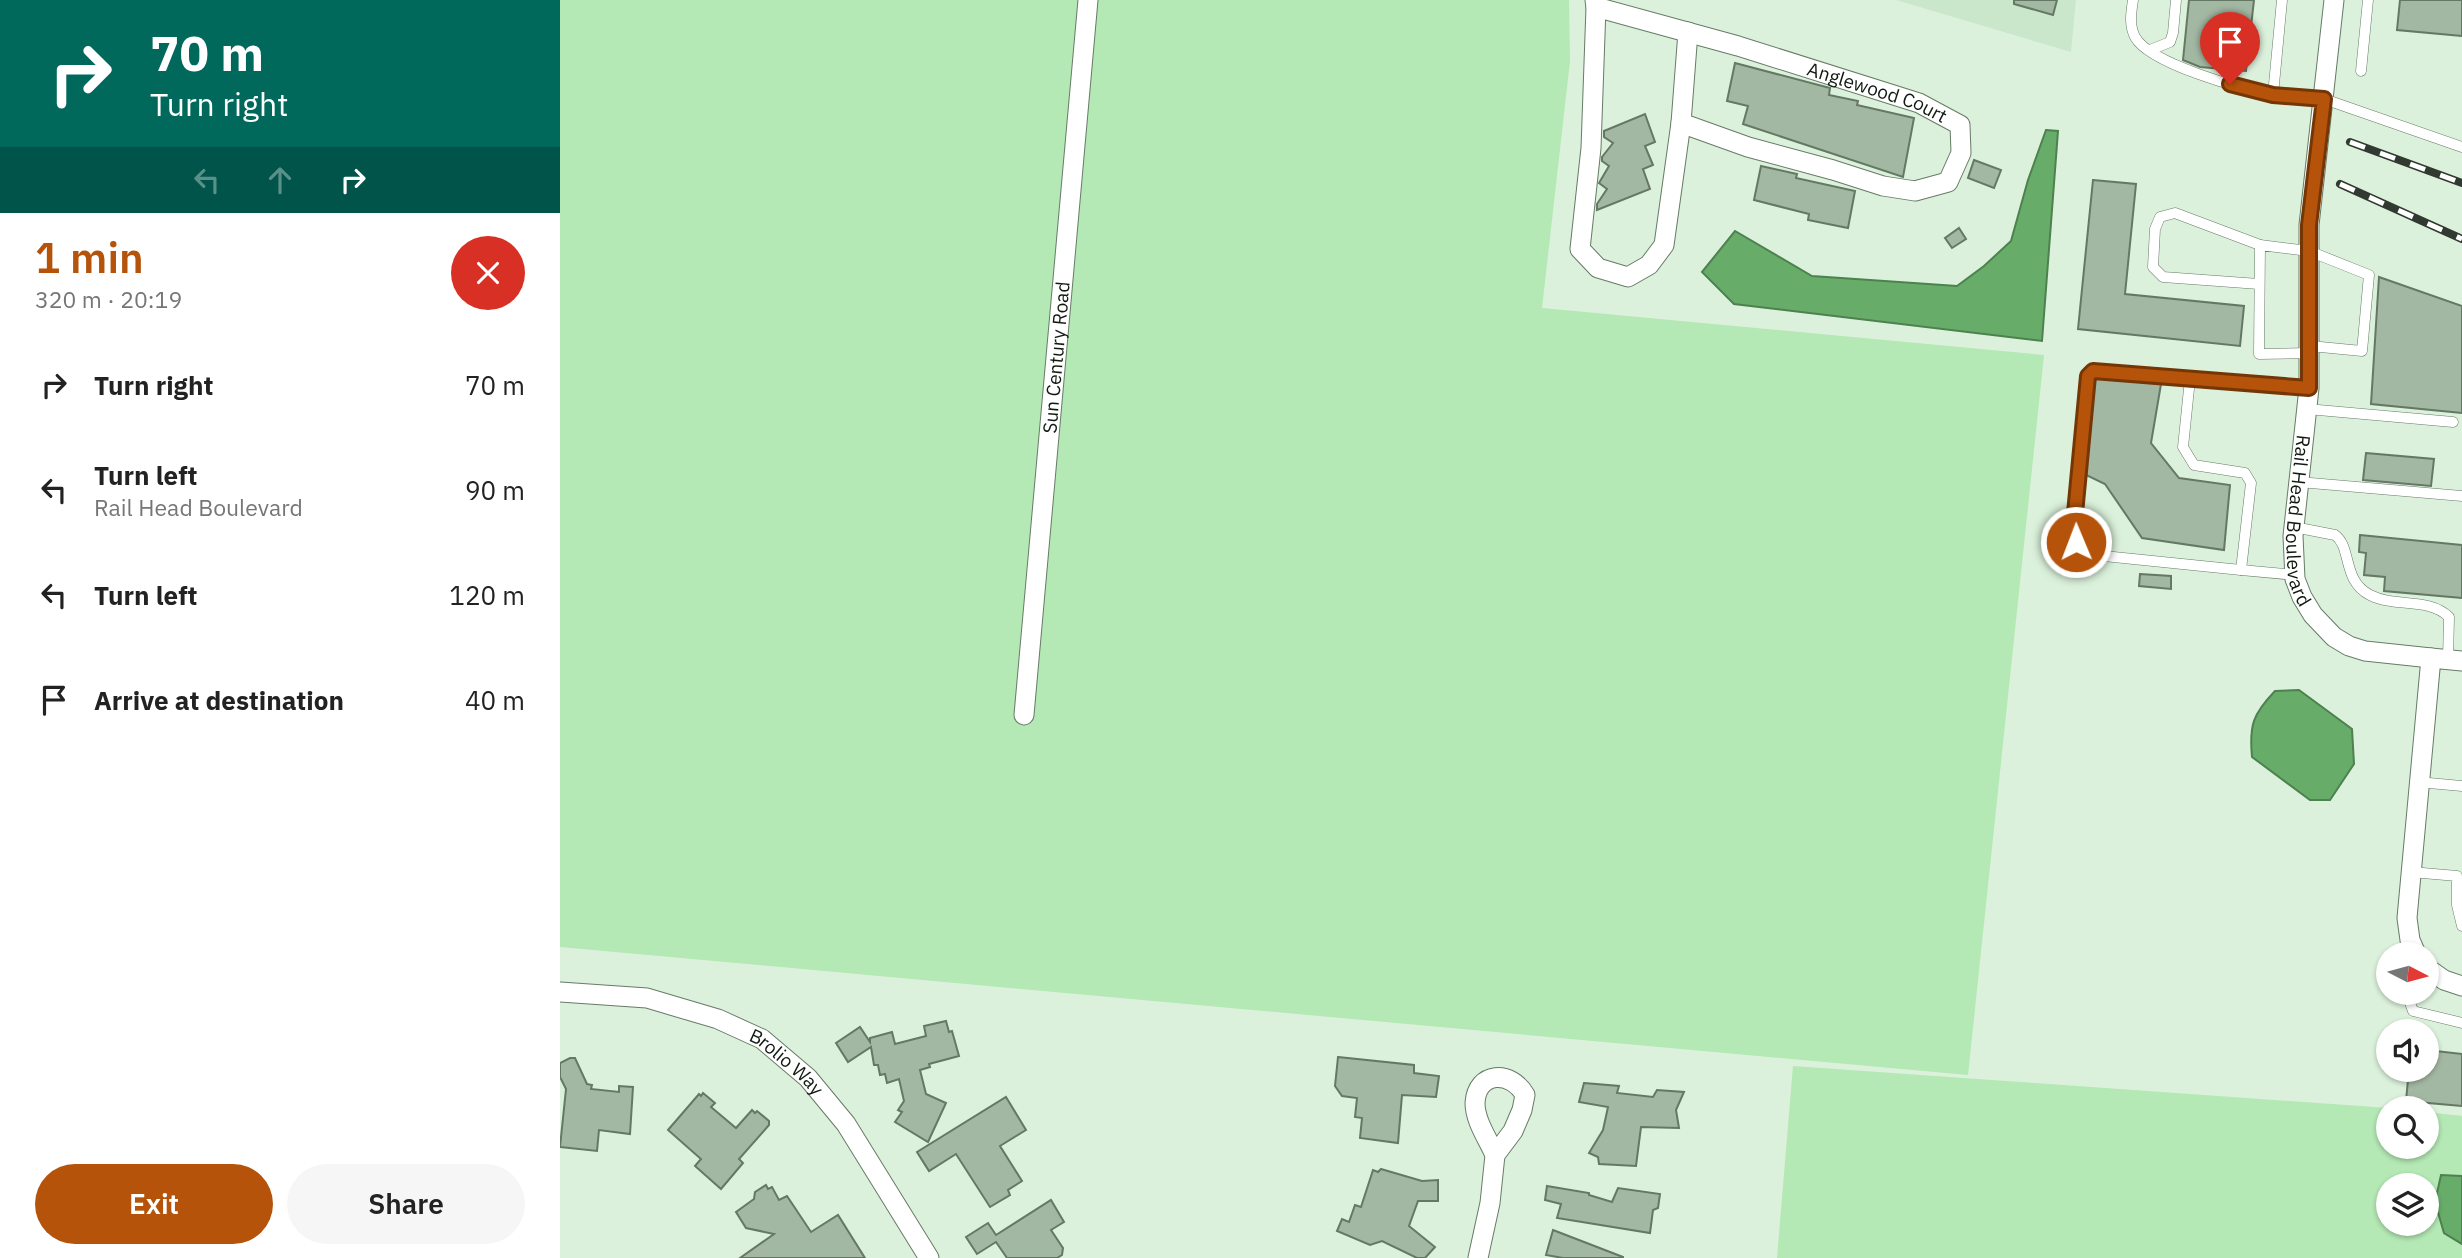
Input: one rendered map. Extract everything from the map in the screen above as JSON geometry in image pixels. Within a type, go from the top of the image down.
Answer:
[{"type":"street","name":"Sun Century Road","points":[[1024,715],[1088,0]]},
{"type":"street","name":"Rail Head Boulevard","points":[[2334,0],[2309,225],[2309,388],[2292,552],[2295,575],[2302,597],[2313,615],[2334,637],[2349,646],[2365,651],[2447,659]]},
{"type":"street","name":"Anglewood Court","points":[[1595,4],[1919,103],[1960,125],[1961,153],[1948,182],[1915,191],[1883,187],[1748,147],[1681,123]]},
{"type":"street","points":[[1595,4],[1591,148],[1580,248],[1598,268],[1628,277],[1648,265],[1664,245],[1681,123],[1688,32]]},
{"type":"street","points":[[2411,942],[2406,918],[2418,782],[2447,659]]},
{"type":"street","points":[[2440,978],[2462,986]]},
{"type":"street","name":"Brolio Way","points":[[560,992],[647,998],[718,1018],[762,1039],[808,1078],[846,1124],[929,1258]]},
{"type":"street","points":[[1478,1258],[1490,1203],[1496,1155]]},
{"type":"lane","points":[[2133,0],[2130,22],[2136,39],[2156,55],[2244,89],[2273,95],[2324,99],[2462,147]]},
{"type":"lane","points":[[2150,50],[2169,42],[2173,33],[2176,0]]},
{"type":"lane","points":[[2273,95],[2281,0]]},
{"type":"lane","points":[[2361,71],[2368,0]]},
{"type":"lane","points":[[2259,284],[2163,276],[2153,267],[2155,229],[2160,217],[2175,213],[2260,245],[2309,251],[2369,275],[2362,351],[2310,349],[2259,354],[2260,245]]},
{"type":"lane","points":[[2295,575],[2094,555],[2076,542],[2074,524],[2088,376],[2093,371],[2309,388]]},
{"type":"lane","points":[[2190,379],[2183,447],[2188,456],[2194,465],[2245,473],[2251,483],[2241,570]]},
{"type":"lane","points":[[2307,409],[2454,422]]},
{"type":"lane","points":[[2299,482],[2462,496]]},
{"type":"lane","points":[[2294,527],[2335,535],[2340,539],[2351,576],[2370,595],[2395,603],[2439,607],[2449,617],[2447,659]]},
{"type":"lane","points":[[2418,782],[2462,786]]},
{"type":"lane","points":[[2410,872],[2457,876],[2457,905],[2462,926]]},
{"type":"lane","points":[[2411,1005],[2413,1011],[2462,1023]]},
{"type":"shaded area","points":[[560,0],[1569,0],[1570,61],[1542,308],[2044,355],[1968,1075],[560,947]]},
{"type":"shaded area","points":[[1896,0],[2076,0],[2071,52]]},
{"type":"shaded area","points":[[2046,130],[2058,131],[2042,341],[1734,304],[1702,272],[1735,231],[1812,276],[1957,286],[2011,241],[2028,180]]},
{"type":"shaded area","points":[[2299,690],[2352,729],[2354,764],[2330,800],[2310,800],[2252,757],[2251,736],[2257,714],[2275,691]]},
{"type":"shaded area","points":[[1793,1066],[2376,1107],[2376,1159],[2439,1159],[2439,1113],[2462,1116],[2462,1258],[1777,1258]]},
{"type":"shaded area","points":[[2441,1175],[2462,1176],[2462,1244],[2444,1233],[2439,1216]]},
{"type":"building","points":[[2014,0],[2057,0],[2053,15],[2014,4]]},
{"type":"building","points":[[2189,0],[2254,0],[2246,71],[2200,67],[2183,60]]},
{"type":"building","points":[[2400,0],[2462,0],[2462,36],[2397,30]]},
{"type":"building","points":[[1735,63],[1830,88],[1829,95],[1858,101],[1857,105],[1914,118],[1903,177],[1743,124],[1748,106],[1727,101]]},
{"type":"building","points":[[1645,114],[1655,142],[1645,146],[1653,165],[1643,169],[1650,189],[1597,210],[1597,204],[1607,189],[1599,183],[1609,166],[1602,161],[1602,157],[1613,143],[1604,137],[1604,131]]},
{"type":"building","points":[[1974,160],[2001,170],[1994,188],[1968,178]]},
{"type":"building","points":[[1761,166],[1797,174],[1796,178],[1855,191],[1848,228],[1808,220],[1809,214],[1754,200]]},
{"type":"building","points":[[2093,180],[2136,184],[2125,294],[2244,306],[2240,346],[2078,329]]},
{"type":"building","points":[[1959,228],[1966,239],[1952,248],[1945,238]]},
{"type":"building","points":[[2379,277],[2462,306],[2462,413],[2371,404]]},
{"type":"building","points":[[2101,377],[2161,384],[2151,443],[2179,478],[2230,485],[2224,550],[2142,538],[2105,484],[2086,475],[2095,379]]},
{"type":"building","points":[[2366,453],[2434,459],[2431,486],[2363,480]]},
{"type":"building","points":[[2360,535],[2462,545],[2462,598],[2384,591],[2385,577],[2364,575],[2366,553],[2359,552]]},
{"type":"building","points":[[2140,574],[2171,576],[2171,589],[2139,586]]},
{"type":"building","points":[[946,1021],[949,1032],[952,1031],[959,1056],[929,1064],[930,1067],[920,1070],[926,1094],[946,1103],[928,1142],[895,1122],[902,1112],[898,1110],[904,1101],[899,1079],[887,1083],[885,1074],[880,1075],[878,1065],[874,1065],[871,1047],[848,1062],[836,1043],[860,1027],[870,1042],[870,1038],[892,1032],[895,1044],[926,1036],[924,1026]]},
{"type":"building","points":[[2439,1051],[2462,1054],[2462,1106],[2439,1104],[2439,1096],[2406,1096],[2408,1082],[2439,1082]]},
{"type":"building","points":[[1338,1057],[1414,1065],[1414,1073],[1439,1076],[1436,1097],[1402,1095],[1398,1143],[1360,1138],[1362,1118],[1355,1117],[1357,1098],[1342,1096],[1335,1086]]},
{"type":"building","points":[[575,1058],[587,1084],[592,1085],[591,1089],[619,1092],[619,1086],[633,1087],[630,1134],[599,1130],[597,1151],[560,1147],[566,1089],[560,1077],[560,1063]]},
{"type":"building","points":[[1584,1083],[1619,1086],[1617,1093],[1653,1097],[1657,1090],[1684,1092],[1676,1110],[1679,1128],[1641,1127],[1636,1166],[1599,1164],[1598,1157],[1589,1153],[1603,1130],[1608,1107],[1579,1102]]},
{"type":"building","points":[[703,1093],[715,1103],[711,1107],[736,1128],[752,1110],[769,1121],[769,1125],[739,1159],[743,1163],[721,1189],[695,1166],[701,1159],[668,1130],[699,1094],[701,1096]]},
{"type":"building","points":[[1006,1097],[1026,1130],[1000,1146],[1022,1181],[1008,1190],[1010,1195],[990,1207],[956,1154],[929,1171],[917,1152]]},
{"type":"building","points":[[1381,1169],[1422,1181],[1438,1180],[1438,1201],[1418,1201],[1409,1226],[1435,1247],[1425,1258],[1417,1258],[1382,1241],[1370,1245],[1337,1231],[1342,1219],[1349,1222],[1355,1205],[1361,1207],[1373,1170],[1378,1172]]},
{"type":"building","points":[[766,1185],[768,1189],[772,1187],[779,1200],[787,1196],[811,1232],[838,1215],[865,1258],[740,1258],[774,1234],[746,1228],[736,1212],[754,1199],[755,1192]]},
{"type":"building","points":[[1547,1186],[1589,1193],[1612,1202],[1618,1188],[1660,1194],[1658,1208],[1653,1210],[1650,1233],[1557,1218],[1561,1204],[1545,1200]]},
{"type":"building","points":[[1051,1200],[1064,1222],[1051,1230],[1063,1248],[1062,1255],[1057,1258],[1007,1258],[996,1242],[977,1254],[966,1237],[988,1223],[996,1235]]},
{"type":"building","points":[[1553,1230],[1623,1258],[1563,1258],[1546,1255]]},
{"type":"railway","points":[[2350,142],[2462,183]]},
{"type":"railway","points":[[2340,184],[2462,239]]},
{"type":"route","points":[[2076,542],[2074,524],[2088,376],[2093,371],[2309,388],[2309,225],[2324,99],[2273,95],[2230,84]]}]
